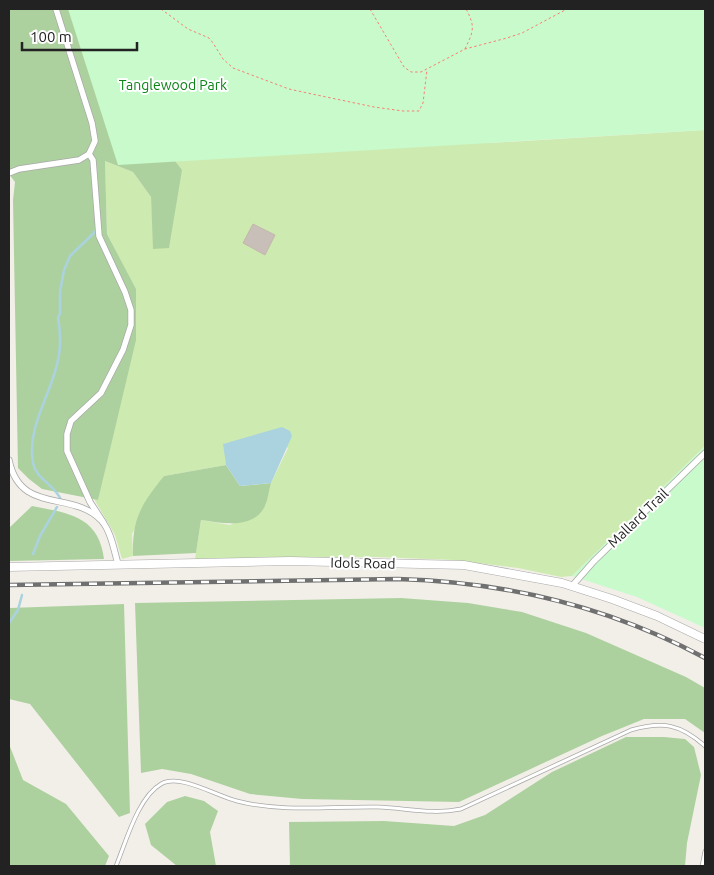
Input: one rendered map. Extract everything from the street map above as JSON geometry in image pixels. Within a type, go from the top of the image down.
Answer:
[{"type":"street","points":[[9,173],[19,169],[79,160],[89,154],[95,141],[92,122],[56,9]]},
{"type":"street","points":[[89,154],[93,160],[100,236],[131,310],[130,325],[123,350],[101,393],[71,421],[67,434],[66,451],[90,502],[112,541],[118,564]]},
{"type":"street","name":"Mallard Trail","points":[[572,586],[594,561],[705,453]]},
{"type":"street","points":[[9,460],[14,478],[22,488],[38,496],[89,511],[102,522]]},
{"type":"street","name":"Idols Road","points":[[9,567],[290,561],[464,565],[572,586],[657,616],[705,639]]},
{"type":"lane","points":[[116,866],[144,801],[151,791],[162,783],[173,780],[184,782],[236,801],[261,806],[398,808],[444,812],[461,809],[631,730],[648,725],[666,724],[682,729],[705,746]]},
{"type":"lane","points":[[702,866],[705,851]]},
{"type":"path","points":[[161,9],[188,29],[209,38],[223,59],[233,68],[289,89],[374,107],[419,111],[424,104],[427,70]]},
{"type":"path","points":[[370,9],[404,67],[411,72],[427,70],[465,49],[522,33],[567,9]]},
{"type":"path","points":[[465,49],[471,38],[473,28],[472,20],[466,9]]},
{"type":"green space","points":[[9,9],[81,9],[160,142],[182,170],[169,248],[153,249],[151,197],[133,172],[105,161],[107,234],[136,289],[136,340],[98,500],[42,489],[18,468],[13,200],[15,182],[9,174]]},
{"type":"green space","name":"Tanglewood Park","points":[[68,9],[705,9],[705,130],[118,165]]},
{"type":"green space","points":[[705,130],[705,446],[572,576],[561,577],[518,568],[454,560],[376,557],[195,559],[201,520],[230,525],[265,506],[271,483],[288,448],[259,435],[224,444],[226,465],[164,476],[132,534],[133,556],[122,559],[115,535],[94,499],[98,500],[136,290],[107,234],[105,161],[133,172],[151,197],[154,249],[160,142],[490,143]]},
{"type":"green space","points":[[705,446],[705,628],[637,597],[572,576]]},
{"type":"green space","points":[[226,465],[240,486],[271,483],[265,506],[260,514],[253,519],[237,523],[201,520],[196,553],[133,556],[136,522],[149,495],[164,476]]},
{"type":"green space","points":[[32,506],[58,511],[80,519],[89,525],[101,545],[104,559],[9,561],[9,528]]},
{"type":"green space","points":[[401,598],[468,603],[522,612],[586,633],[686,677],[705,688],[705,733],[685,719],[644,719],[602,736],[459,802],[302,799],[250,794],[191,774],[162,769],[141,773],[135,603]]},
{"type":"green space","points":[[124,604],[130,813],[119,817],[30,704],[9,699],[9,608]]},
{"type":"green space","points":[[626,737],[685,739],[694,747],[701,775],[687,843],[685,866],[290,866],[289,822],[384,821],[454,826],[485,815],[552,772]]},
{"type":"green space","points":[[9,744],[23,780],[66,804],[109,856],[105,866],[9,866]]},
{"type":"green space","points":[[185,796],[204,801],[218,811],[210,832],[216,866],[177,866],[151,845],[145,824],[167,802]]},
{"type":"water","points":[[282,427],[290,431],[292,436],[271,483],[240,486],[226,465],[223,444]]},
{"type":"building","points":[[253,224],[275,235],[265,255],[243,243]]},
{"type":"waterway","points":[[61,500],[55,490],[35,469],[32,449],[33,435],[52,382],[59,355],[58,317],[60,314],[60,292],[64,270],[70,256],[96,231]]},
{"type":"waterway","points":[[33,554],[40,536],[57,507]]},
{"type":"waterway","points":[[9,623],[18,610],[22,595]]},
{"type":"railway","points":[[9,585],[398,579],[478,585],[556,600],[595,611],[669,640],[705,658]]}]
